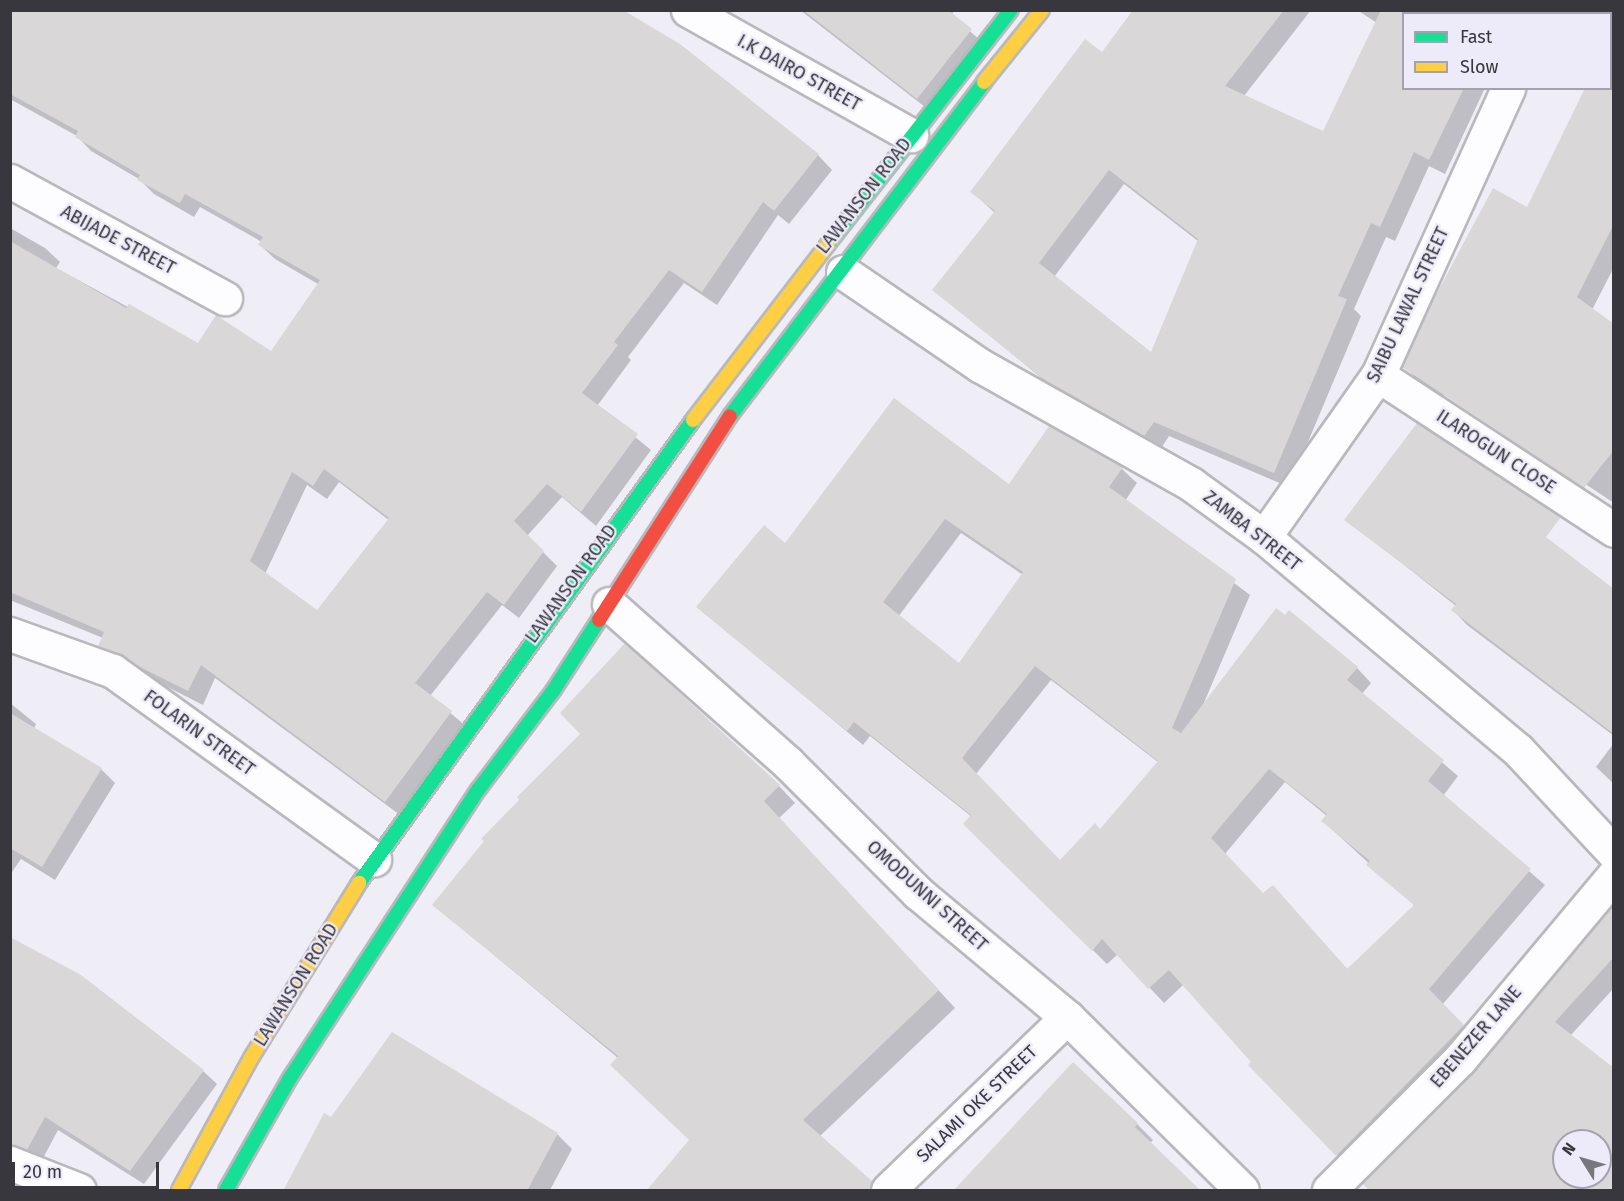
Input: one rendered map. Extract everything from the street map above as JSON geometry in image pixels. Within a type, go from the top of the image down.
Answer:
[{"type":"main road","name":"LAWANSON ROAD","points":[[179,1191],[251,1058],[374,859],[725,375],[1011,10]]},
{"type":"main road","name":"LAWANSON ROAD","points":[[226,1191],[290,1078],[478,790],[553,691],[734,410],[843,272],[927,154],[1042,10]]},
{"type":"street","name":"I.K DAIRO STREET","points":[[688,10],[911,135]]},
{"type":"street","name":"SAIBU LAWAL STREET","points":[[1264,537],[1378,375],[1507,90]]},
{"type":"street","name":"ABIJADE STREET","points":[[10,181],[225,298]]},
{"type":"street","name":"ZAMBA STREET","points":[[843,272],[981,366],[1191,484],[1264,537],[1518,750],[1614,853]]},
{"type":"street","name":"ILAROGUN CLOSE","points":[[1378,375],[1614,530]]},
{"type":"street","name":"OMODUNNI STREET","points":[[609,604],[788,763],[918,893],[1067,1017],[1242,1191]]},
{"type":"street","name":"FOLARIN STREET","points":[[10,634],[113,671],[374,859]]},
{"type":"street","name":"EBENEZER LANE","points":[[1329,1191],[1460,1059],[1614,875]]},
{"type":"street","name":"SALAMI OKE STREET","points":[[888,1191],[1067,1017]]},
{"type":"street","points":[[10,1163],[79,1191]]},
{"type":"building","points":[[10,10],[623,10],[680,44],[819,154],[774,211],[763,202],[702,292],[669,270],[614,342],[618,345],[582,393],[638,434],[581,512],[547,484],[514,521],[544,551],[504,605],[487,592],[415,683],[452,711],[385,802],[201,665],[188,691],[98,646],[104,632],[10,592],[10,241],[126,308],[129,304],[198,343],[216,315],[271,351],[320,280],[258,245],[263,237],[185,194],[180,203],[137,180],[140,175],[75,137],[78,131],[10,94]],"holes":[[[324,469],[389,518],[317,610],[250,561],[292,472],[313,486]]]},
{"type":"building","points":[[803,10],[948,10],[972,29],[917,99]]},
{"type":"building","points":[[1133,10],[1284,10],[1225,86],[1323,131],[1381,10],[1404,10],[1402,12],[1402,90],[1463,90],[1429,160],[1414,152],[1380,227],[1371,223],[1338,296],[1347,299],[1274,473],[1154,422],[1144,436],[1046,381],[932,290],[995,211],[970,192],[1085,39],[1102,52]],"holes":[[[1109,170],[1198,239],[1151,352],[1039,263]]]},
{"type":"building","points":[[1614,31],[1614,224],[1577,297],[1614,324],[1614,450],[1584,488],[1402,367],[1430,306],[1493,188],[1527,207],[1584,90],[1612,90]]},
{"type":"building","points":[[894,398],[1009,484],[1049,426],[1123,467],[1109,487],[1236,579],[1172,728],[1181,733],[1276,608],[1285,615],[1289,610],[1358,667],[1347,680],[1444,760],[1428,781],[1531,869],[1429,989],[1464,1025],[1336,1156],[1248,1065],[1251,1062],[1169,970],[1148,989],[1102,939],[1092,951],[963,824],[971,815],[854,722],[847,731],[696,607],[764,525],[785,543]],"holes":[[[945,519],[1023,572],[959,663],[883,602]],[[1035,666],[1158,761],[1100,829],[1095,823],[1060,860],[962,758]],[[1269,769],[1327,814],[1321,821],[1370,861],[1366,865],[1414,905],[1347,969],[1273,885],[1263,893],[1211,838]]]},
{"type":"building","points":[[1417,423],[1561,517],[1546,537],[1614,589],[1614,734],[1451,610],[1456,604],[1344,520]]},
{"type":"building","points":[[625,643],[780,785],[764,801],[939,990],[803,1120],[872,1181],[870,1191],[646,1191],[689,1140],[610,1065],[618,1056],[432,905],[484,841],[481,839],[519,800],[517,797],[580,734],[560,713]]},
{"type":"building","points":[[10,713],[102,768],[42,867],[10,848]]},
{"type":"building","points":[[1614,905],[1614,957],[1555,1022],[1614,1068],[1614,1191],[1370,1191],[1362,1183],[1474,1071]]},
{"type":"building","points":[[10,937],[81,975],[204,1070],[130,1171],[45,1117],[27,1150],[10,1145]]},
{"type":"building","points":[[392,1032],[558,1133],[527,1191],[283,1191],[324,1113],[331,1117]]},
{"type":"building","points":[[1073,1062],[1138,1123],[1135,1127],[1201,1191],[953,1191]]},
{"type":"traffic: fast","points":[[828,244],[1011,10]]},
{"type":"traffic: fast","points":[[730,416],[984,82]]},
{"type":"traffic: fast","points":[[359,883],[693,420]]},
{"type":"traffic: fast","points":[[226,1190],[290,1078],[478,790],[553,691],[599,620]]},
{"type":"traffic: slow","points":[[984,82],[1042,10]]},
{"type":"traffic: slow","points":[[693,420],[828,244]]},
{"type":"traffic: slow","points":[[179,1190],[251,1058],[359,883]]},
{"type":"traffic: jam","points":[[599,620],[730,416]]}]
